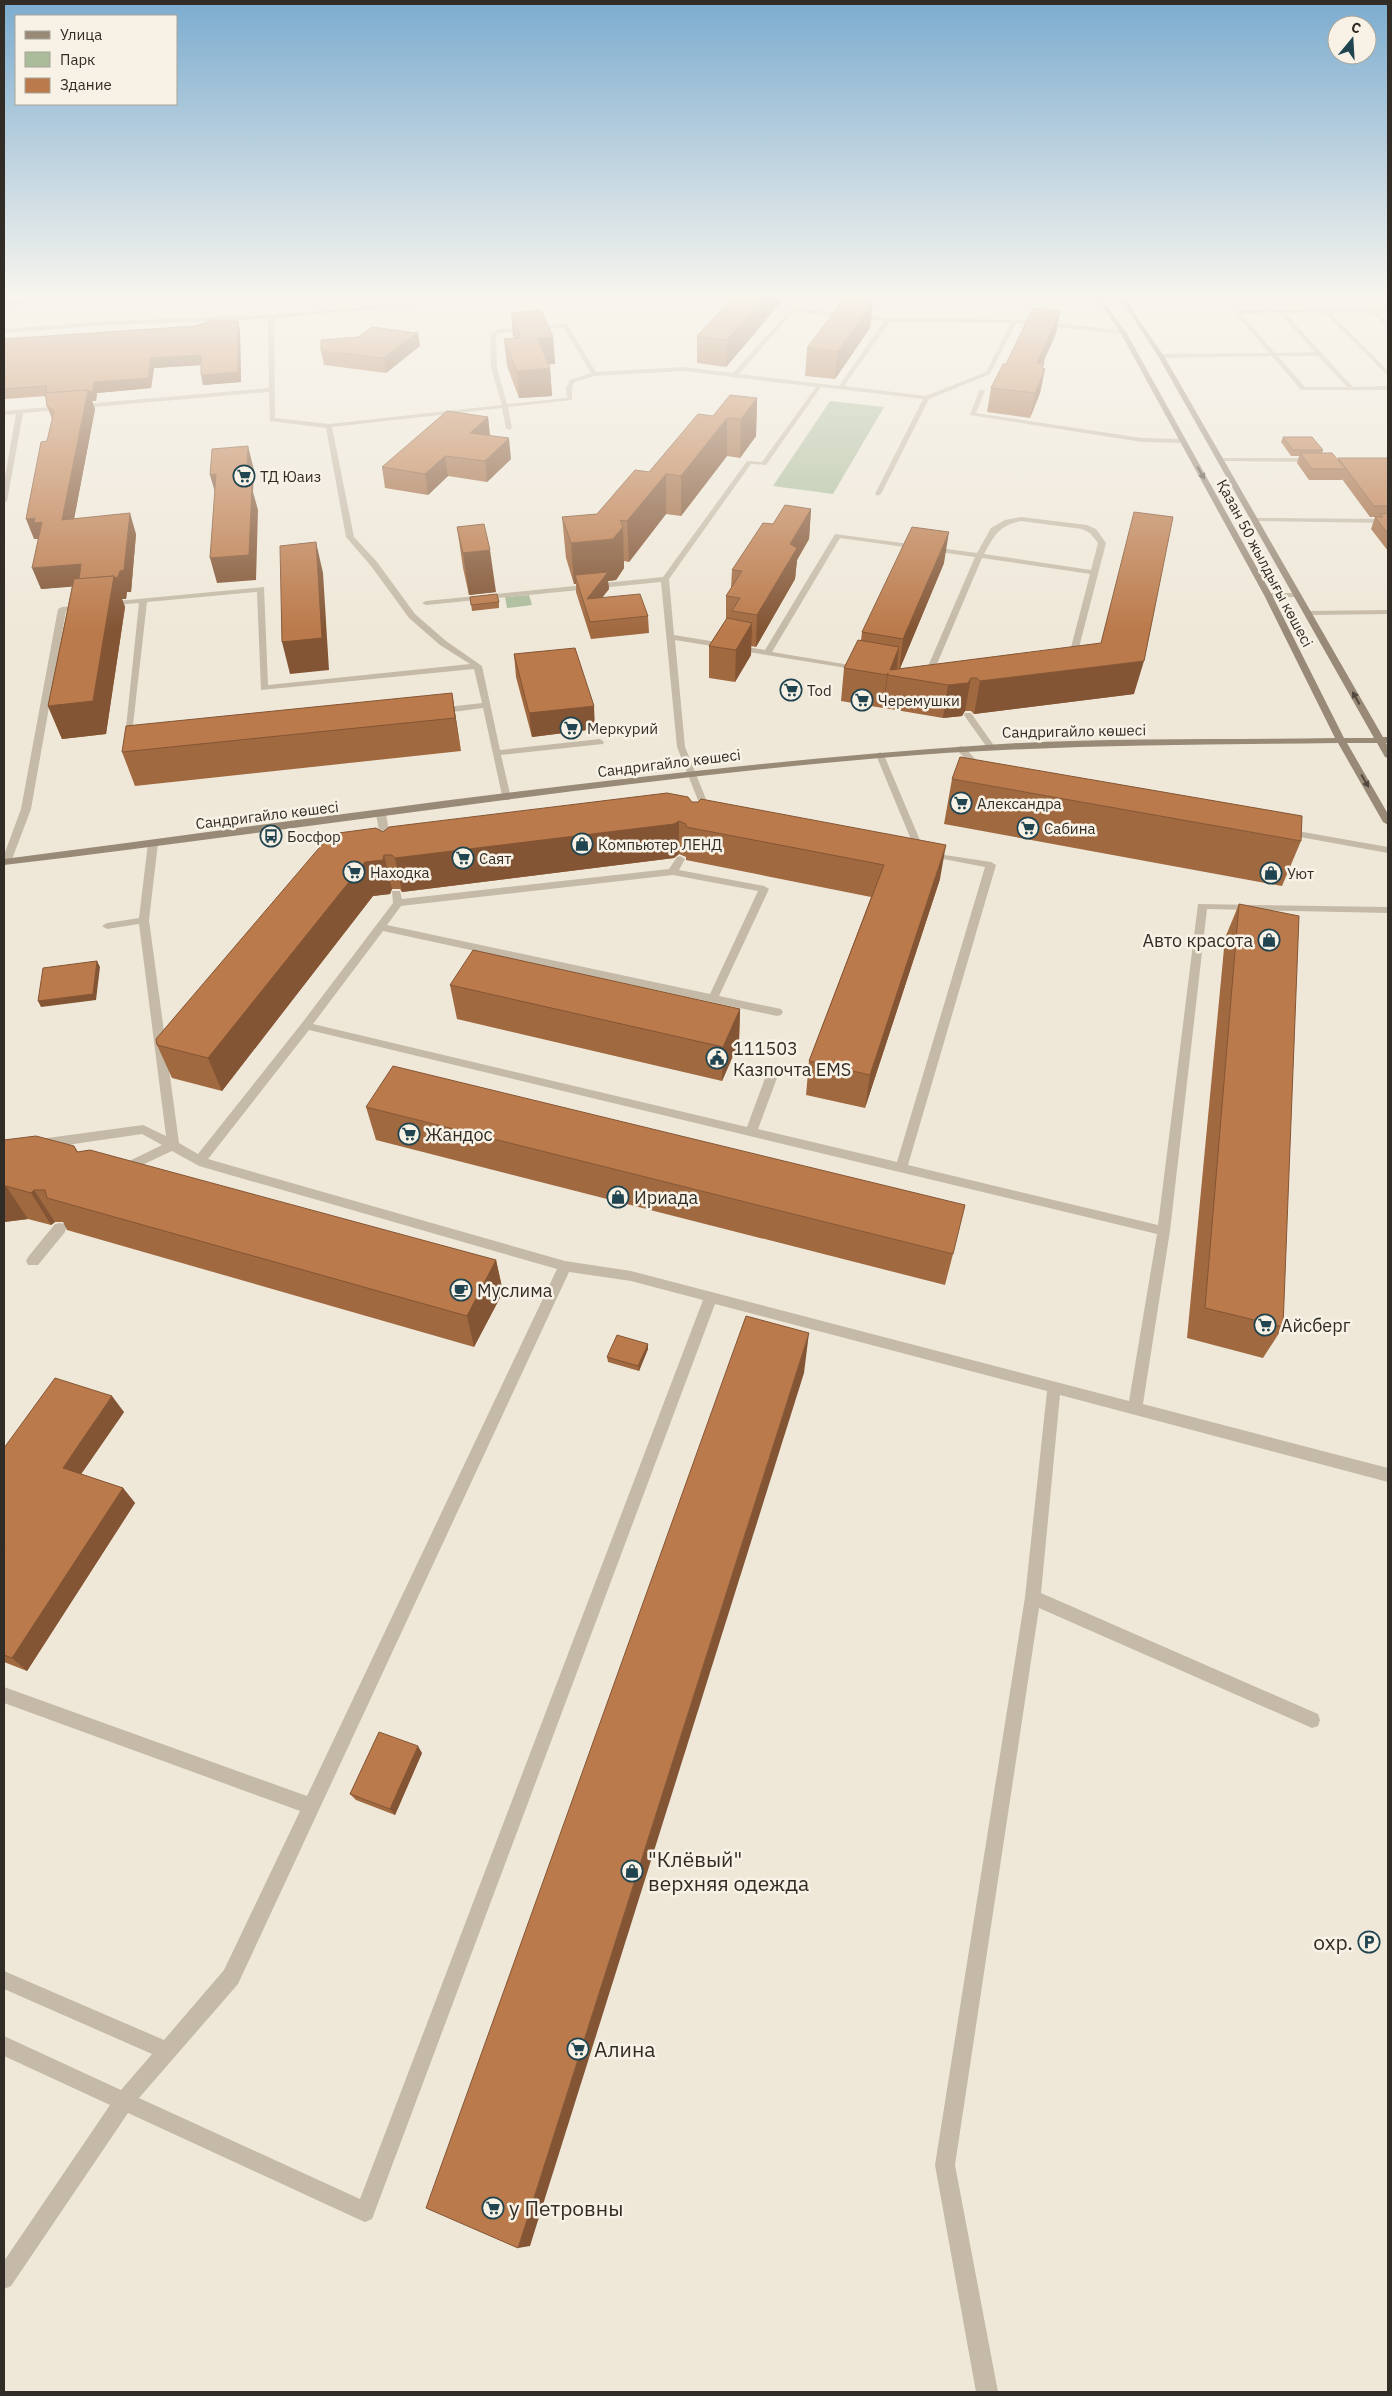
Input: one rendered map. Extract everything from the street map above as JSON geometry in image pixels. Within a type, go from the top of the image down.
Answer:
[{"type":"street","points":[[4,412],[70,407]]},
{"type":"street","points":[[271,407],[272,420],[329,426],[498,407]]},
{"type":"street","points":[[505,407],[509,428]]},
{"type":"street","points":[[709,814],[680,747],[665,580],[749,462],[764,464],[804,407]]},
{"type":"street","points":[[878,494],[923,407]]},
{"type":"street","points":[[975,407],[972,414],[1142,440],[1183,441]]},
{"type":"street","name":"Қазан 50 жылдығы көшесі","points":[[1164,407],[1268,594],[1341,741],[1388,822]]},
{"type":"street","name":"Қазан 50 жылдығы көшесі","points":[[1190,407],[1384,740],[1388,755]]},
{"type":"street","points":[[4,501],[20,411]]},
{"type":"street","points":[[329,426],[350,537],[374,564],[412,616],[444,643],[478,666],[506,798]]},
{"type":"street","points":[[1112,445],[1142,440]]},
{"type":"street","points":[[1221,460],[1323,460]]},
{"type":"street","points":[[917,678],[930,680],[979,556],[994,530],[1008,522],[1021,519],[1084,528],[1093,531],[1102,543],[1070,664],[1061,666]]},
{"type":"street","points":[[1256,520],[1388,521]]},
{"type":"street","points":[[767,653],[838,536],[1093,572]]},
{"type":"street","points":[[426,604],[665,580]]},
{"type":"street","points":[[5,862],[26,809],[62,609],[261,589],[264,688],[478,666]]},
{"type":"street","points":[[1268,594],[1298,595]]},
{"type":"street","points":[[143,601],[128,735],[138,743],[148,742]]},
{"type":"street","points":[[1309,613],[1388,612]]},
{"type":"street","points":[[670,637],[870,670]]},
{"type":"street","points":[[426,712],[486,706]]},
{"type":"street","points":[[968,715],[991,747]]},
{"type":"street","name":"Сандригайло көшесі","points":[[5,862],[691,773],[880,755],[991,747],[1384,740]]},
{"type":"street","points":[[497,753],[600,742]]},
{"type":"street","points":[[961,749],[991,780]]},
{"type":"street","points":[[880,755],[916,851],[991,865],[901,1168]]},
{"type":"street","points":[[381,814],[390,861]]},
{"type":"street","points":[[1274,830],[1388,850]]},
{"type":"street","points":[[153,843],[144,920],[173,1145]]},
{"type":"street","points":[[673,872],[680,859]]},
{"type":"street","points":[[200,1161],[306,1026],[380,927],[397,898],[673,872],[764,889],[713,998]]},
{"type":"street","points":[[1135,1408],[1164,1231],[1202,906],[1388,910]]},
{"type":"street","points":[[107,926],[144,920]]},
{"type":"street","points":[[380,927],[777,1012]]},
{"type":"street","points":[[306,1026],[1164,1231]]},
{"type":"street","points":[[751,1132],[774,1070]]},
{"type":"street","points":[[32,1145],[143,1129],[200,1161],[565,1266],[631,1276],[1388,1476]]},
{"type":"street","points":[[108,1176],[173,1145]]},
{"type":"street","points":[[33,1261],[60,1228]]},
{"type":"street","points":[[4,2279],[124,2100],[230,1977],[312,1807],[565,1266]]},
{"type":"street","points":[[4,2046],[365,2212],[711,1297]]},
{"type":"street","points":[[986,2392],[945,2165],[1033,1597],[1054,1387]]},
{"type":"street","points":[[1033,1597],[1312,1720]]},
{"type":"street","points":[[4,1695],[312,1807]]},
{"type":"street","points":[[4,1980],[167,2051]]},
{"type":"green space","points":[[826,407],[884,407],[833,494],[773,486]]},
{"type":"green space","points":[[529,595],[532,605],[507,608],[505,597]]},
{"type":"building","points":[[48,407],[85,407],[62,520],[130,513],[124,570],[120,571],[118,577],[79,579],[81,564],[32,568],[42,522],[34,523],[35,518],[26,519],[41,442],[47,441],[54,411]]},
{"type":"building","points":[[720,407],[750,407],[741,419],[727,418],[681,476],[666,474],[627,521],[620,520],[623,527],[613,539],[571,543],[562,517],[597,514],[635,470],[649,472],[698,414],[713,416]]},
{"type":"building","points":[[447,411],[488,417],[470,433],[509,438],[485,461],[445,456],[425,474],[382,467]]},
{"type":"building","points":[[1283,437],[1312,437],[1323,450],[1293,450]]},
{"type":"building","points":[[248,446],[246,487],[252,486],[249,555],[210,558],[216,474],[210,475],[212,449]]},
{"type":"building","points":[[1300,453],[1332,453],[1346,469],[1312,469]]},
{"type":"building","points":[[1338,458],[1388,458],[1388,506],[1374,506]]},
{"type":"building","points":[[785,505],[811,509],[790,544],[797,548],[757,615],[732,611],[740,598],[726,596],[742,571],[732,570],[763,523],[773,524]]},
{"type":"building","points":[[1134,512],[1173,517],[1144,661],[980,681],[977,678],[971,678],[968,683],[948,685],[888,675],[888,673],[887,675],[844,668],[858,640],[899,647],[890,670],[1101,643]]},
{"type":"building","points":[[1388,513],[1388,534],[1375,517],[1383,517],[1380,514]]},
{"type":"building","points":[[484,524],[490,550],[463,553],[457,527]]},
{"type":"building","points":[[912,527],[949,532],[903,639],[862,632]]},
{"type":"building","points":[[316,542],[322,638],[282,642],[280,546]]},
{"type":"building","points":[[608,572],[587,599],[640,594],[648,616],[590,622],[575,575]]},
{"type":"building","points":[[114,576],[93,701],[48,706],[74,579]]},
{"type":"building","points":[[497,594],[499,602],[471,605],[470,597]]},
{"type":"building","points":[[727,618],[752,623],[736,650],[709,646]]},
{"type":"building","points":[[575,648],[594,706],[529,713],[514,654]]},
{"type":"building","points":[[452,693],[455,718],[122,752],[126,726]]},
{"type":"building","points":[[960,757],[1302,816],[1301,841],[952,779]]},
{"type":"building","points":[[667,793],[688,797],[692,802],[698,802],[701,799],[946,845],[870,1075],[809,1061],[884,865],[686,827],[686,824],[679,821],[674,824],[395,858],[392,855],[384,855],[383,860],[365,862],[208,1058],[157,1045],[156,1039],[331,834],[376,828],[383,832],[389,827]]},
{"type":"building","points":[[1239,904],[1299,916],[1283,1327],[1205,1308]]},
{"type":"building","points":[[473,950],[740,1009],[723,1047],[450,985]]},
{"type":"building","points":[[97,961],[93,994],[38,1001],[43,968]]},
{"type":"building","points":[[393,1066],[965,1205],[953,1254],[366,1107]]},
{"type":"building","points":[[36,1136],[74,1146],[77,1152],[90,1150],[496,1260],[467,1316],[47,1198],[45,1190],[34,1190],[31,1193],[4,1187],[4,1140]]},
{"type":"building","points":[[746,1316],[809,1333],[518,2248],[426,2208]]},
{"type":"building","points":[[617,1335],[648,1344],[638,1366],[607,1357]]},
{"type":"building","points":[[55,1378],[112,1396],[63,1468],[123,1488],[12,1658],[4,1655],[4,1448]]},
{"type":"building","points":[[379,1732],[418,1746],[390,1809],[350,1794]]},
{"type":"place","name":"ТД Юаиз","points":[[244,476]]},
{"type":"place","name":"Tod","points":[[791,690]]},
{"type":"place","name":"Черемушки","points":[[862,700]]},
{"type":"place","name":"Меркурий","points":[[571,728]]},
{"type":"place","name":"Александра","points":[[961,803]]},
{"type":"place","name":"Сабина","points":[[1028,828]]},
{"type":"place","name":"Босфор","points":[[271,836]]},
{"type":"place","name":"Компьютер ЛЕНД","points":[[582,844]]},
{"type":"place","name":"Саят","points":[[463,858]]},
{"type":"place","name":"Находка","points":[[354,872]]},
{"type":"place","name":"Уют","points":[[1271,873]]},
{"type":"place","name":"Авто красота","points":[[1269,940]]},
{"type":"place","name":"111503 Казпочта EMS","points":[[717,1058]]},
{"type":"place","name":"Жандос","points":[[409,1134]]},
{"type":"place","name":"Ириада","points":[[618,1197]]},
{"type":"place","name":"Муслима","points":[[461,1290]]},
{"type":"place","name":"Айсберг","points":[[1265,1325]]},
{"type":"place","name":"\"Клёвый\" верхняя одежда","points":[[632,1871]]},
{"type":"place","name":"охр.","points":[[1369,1942]]},
{"type":"place","name":"Алина","points":[[578,2049]]},
{"type":"place","name":"у Петровны","points":[[493,2208]]}]
